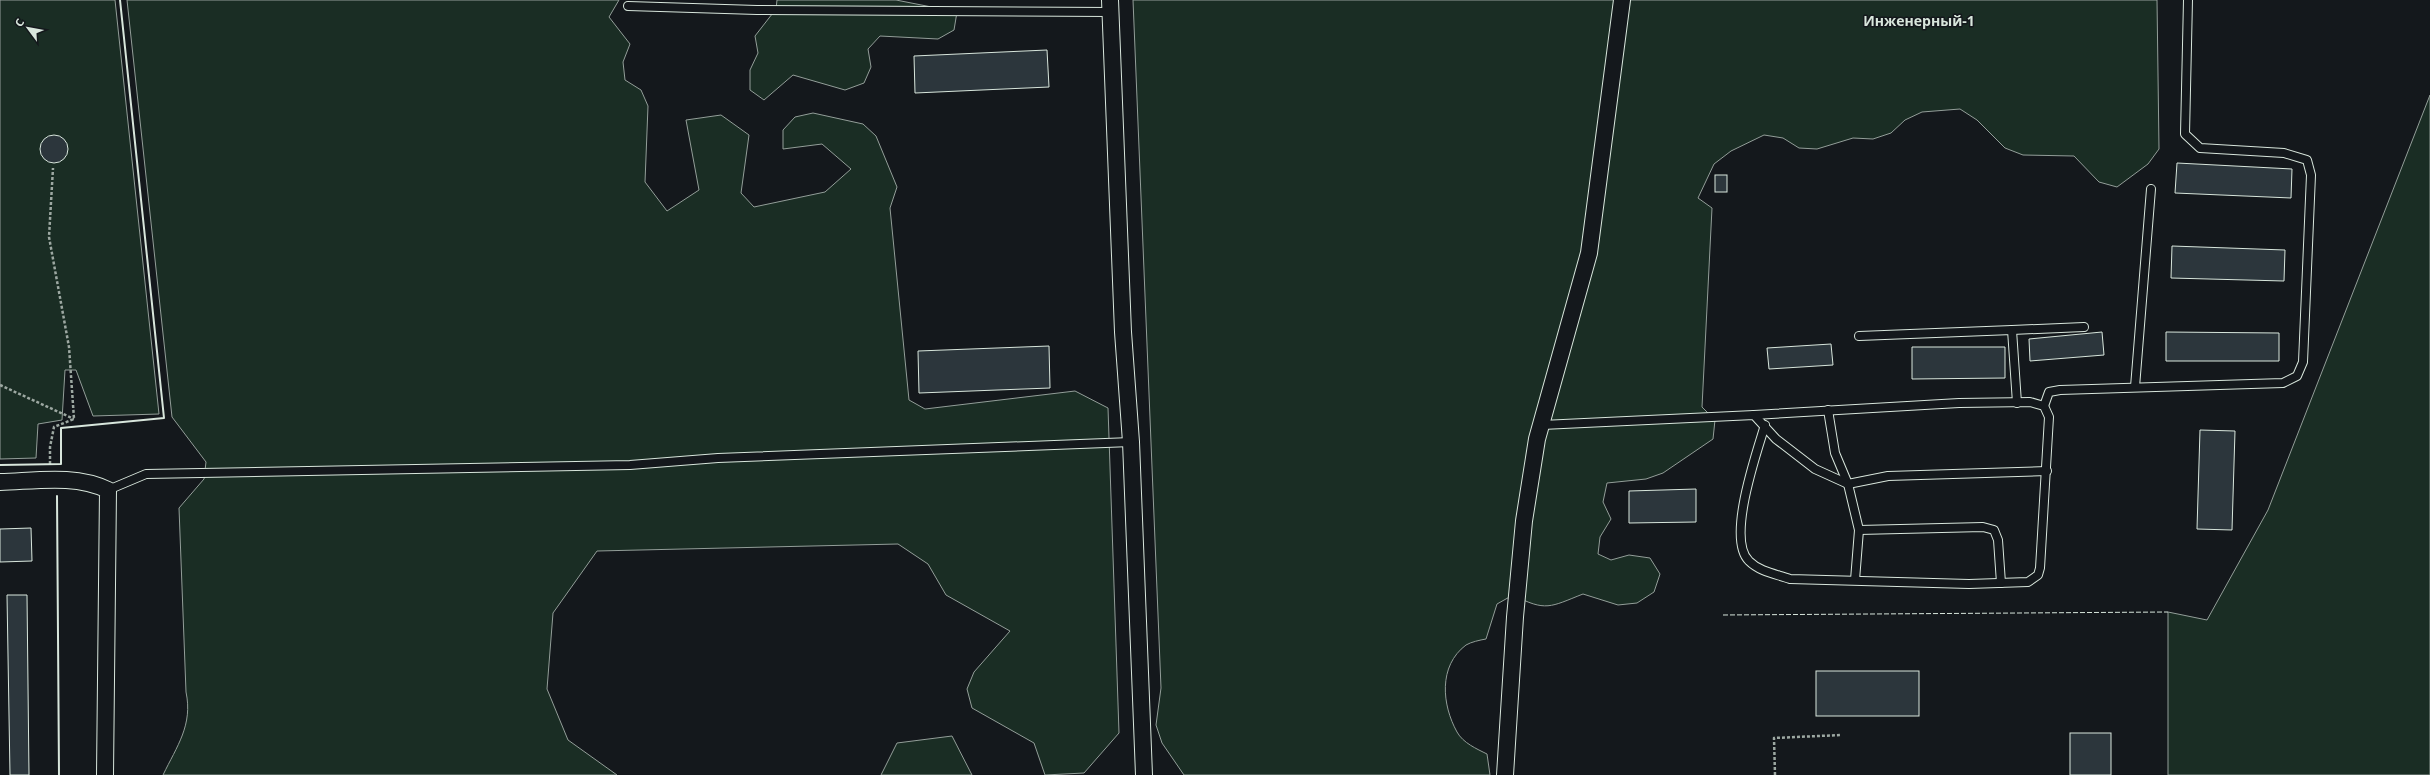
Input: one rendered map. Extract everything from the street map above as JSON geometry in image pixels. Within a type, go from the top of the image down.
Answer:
[{"type":"street","points":[[1506,775],[1515,617],[1524,521],[1537,439],[1589,253],[1622,0]]},
{"type":"street","points":[[1110,6],[1123,325],[1131,442],[1144,775]]},
{"type":"street","points":[[0,482],[50,480],[93,483],[108,490],[105,775]]},
{"type":"lane","points":[[1765,425],[1744,496],[1741,542],[1747,560],[1762,570],[1790,579],[1969,584],[2028,582],[2038,575],[2040,568],[2047,471],[2049,417],[2044,406],[2049,392],[2060,390],[2283,383],[2297,376],[2303,362],[2311,175],[2307,160],[2284,153],[2200,148],[2185,134],[2188,0]]},
{"type":"lane","points":[[628,6],[765,10],[1110,6]]},
{"type":"lane","points":[[2135,388],[2150,188]]},
{"type":"lane","points":[[1859,336],[2084,328]]},
{"type":"lane","points":[[2012,330],[2017,402]]},
{"type":"lane","points":[[1542,425],[1959,403],[2030,402],[2044,406]]},
{"type":"lane","points":[[1828,410],[1835,453],[1848,484],[1859,530],[1855,580]]},
{"type":"lane","points":[[1754,415],[1765,425],[1776,439],[1815,469],[1848,484],[1888,476],[2047,471]]},
{"type":"lane","points":[[108,490],[146,474],[630,465],[718,458],[1131,442]]},
{"type":"lane","points":[[1859,530],[1983,526],[1994,530],[1998,540],[2001,583]]},
{"type":"path","points":[[53,168],[49,237],[69,347],[74,419]]},
{"type":"path","points":[[0,385],[74,419]]},
{"type":"path","points":[[50,480],[50,447],[54,427],[74,419]]},
{"type":"path","points":[[1775,775],[1774,738],[1841,735]]},
{"type":"green space","points":[[0,0],[115,0],[159,414],[93,416],[76,370],[65,370],[62,420],[38,424],[36,458],[0,459]]},
{"type":"green space","points":[[127,0],[619,0],[609,17],[630,44],[623,62],[625,80],[641,90],[648,106],[645,182],[667,211],[699,190],[686,120],[721,115],[749,135],[741,193],[754,207],[825,192],[851,169],[822,144],[783,149],[783,130],[795,117],[813,113],[863,124],[876,136],[897,187],[890,208],[909,400],[925,409],[1075,391],[1108,408],[1119,733],[1084,773],[1045,775],[1034,743],[972,708],[967,689],[974,672],[1010,631],[946,595],[928,564],[898,544],[597,551],[553,613],[547,689],[568,740],[617,775],[163,775],[182,735],[188,704],[186,692],[179,508],[204,479],[206,462],[172,417]]},
{"type":"green space","points":[[777,0],[896,0],[957,12],[954,30],[938,39],[880,36],[868,49],[871,67],[864,83],[845,90],[793,75],[764,100],[750,90],[750,70],[758,53],[755,36],[776,9]]},
{"type":"green space","points":[[1133,0],[2157,0],[2159,149],[2148,164],[2117,187],[2099,182],[2074,156],[2023,155],[2005,148],[1977,120],[1960,109],[1922,112],[1905,120],[1891,133],[1873,139],[1853,138],[1817,149],[1799,148],[1783,138],[1764,135],[1731,151],[1714,164],[1698,198],[1712,208],[1702,407],[1715,420],[1713,439],[1663,473],[1646,479],[1607,483],[1603,502],[1611,519],[1600,537],[1598,554],[1611,560],[1629,555],[1650,558],[1660,574],[1654,592],[1637,603],[1618,605],[1583,594],[1555,605],[1548,606],[1533,604],[1513,595],[1497,604],[1486,639],[1466,645],[1457,654],[1451,664],[1445,686],[1448,710],[1457,732],[1466,742],[1487,754],[1490,775],[1184,775],[1162,743],[1156,725],[1161,688]]},
{"type":"green space","points":[[2430,95],[2430,775],[2168,775],[2168,612],[2207,620],[2268,510]]},
{"type":"green space","points":[[952,736],[972,775],[881,775],[897,743]]},
{"type":"building","points":[[1047,50],[1049,87],[915,93],[914,56]]},
{"type":"building","points":[[54,135],[64,139],[68,149],[64,159],[54,163],[44,159],[40,149],[44,139]]},
{"type":"building","points":[[2177,163],[2292,169],[2291,198],[2175,193]]},
{"type":"building","points":[[1715,175],[1727,175],[1727,192],[1715,192]]},
{"type":"building","points":[[2172,246],[2285,250],[2284,281],[2171,278]]},
{"type":"building","points":[[2102,332],[2104,355],[2030,361],[2029,339]]},
{"type":"building","points":[[2166,332],[2279,333],[2279,361],[2166,361]]},
{"type":"building","points":[[1831,344],[1833,365],[1769,369],[1767,348]]},
{"type":"building","points":[[1049,346],[1050,388],[919,393],[918,351]]},
{"type":"building","points":[[1912,347],[2005,347],[2005,378],[1912,379]]},
{"type":"building","points":[[2200,430],[2235,431],[2232,530],[2197,529]]},
{"type":"building","points":[[1696,489],[1696,522],[1629,523],[1629,491]]},
{"type":"building","points":[[31,528],[32,561],[0,562],[0,529]]},
{"type":"building","points":[[7,595],[27,595],[29,775],[10,775]]},
{"type":"building","points":[[1816,671],[1919,671],[1919,716],[1816,716]]},
{"type":"building","points":[[2070,733],[2111,733],[2111,775],[2070,775]]},
{"type":"fence","points":[[1723,615],[2168,612]]},
{"type":"wall","points":[[0,465],[61,464],[61,428],[164,418],[120,0]]},
{"type":"wall","points":[[57,496],[59,775]]},
{"type":"district","name":"Инженерный-1","points":[[1919,21]]}]
